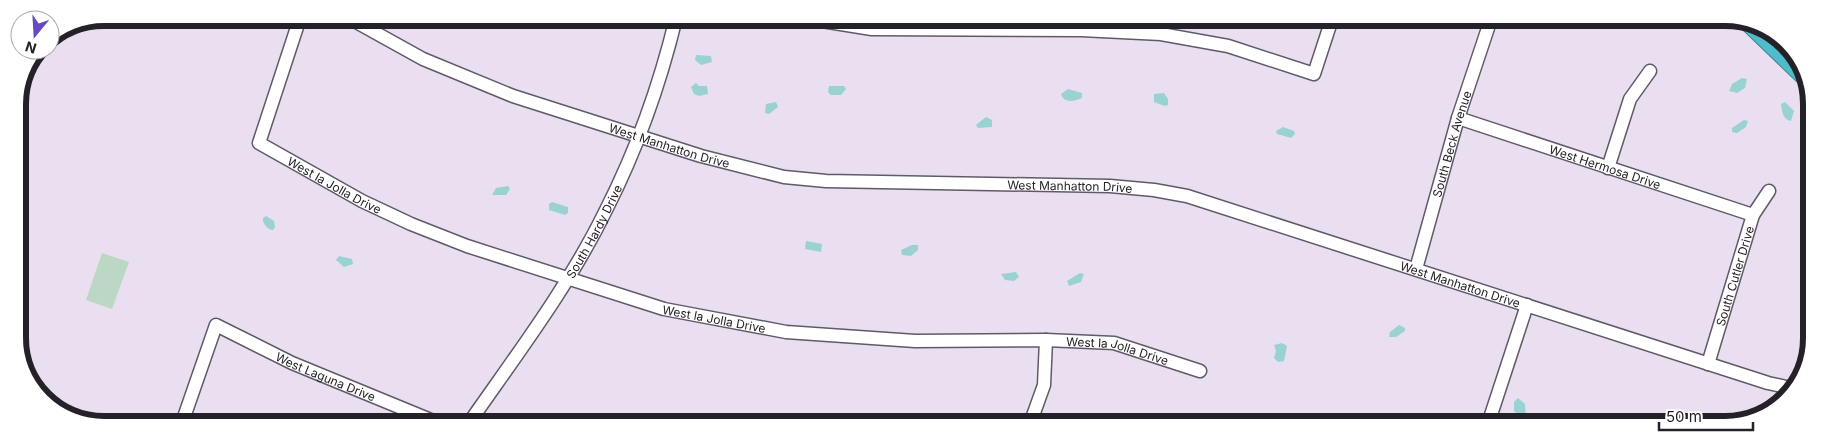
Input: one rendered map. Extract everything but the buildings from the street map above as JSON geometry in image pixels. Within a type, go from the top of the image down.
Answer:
[{"type":"highway","points":[[1765,37],[1791,63]]},
{"type":"street","name":"West la Jolla Drive","points":[[297,26],[259,143],[362,201],[411,224],[467,246],[664,309],[786,332],[915,341],[1046,340],[1114,344],[1200,371]]},
{"type":"street","name":"West Manhatton Drive","points":[[363,26],[422,59],[504,92],[701,156],[784,176],[826,181],[1110,186],[1154,190],[1213,203],[1708,364],[1785,387]]},
{"type":"street","name":"South Hardy Drive","points":[[474,416],[567,278],[606,211],[657,87],[674,26]]},
{"type":"street","points":[[849,26],[872,30],[1081,30],[1161,34],[1228,46],[1314,74],[1330,26]]},
{"type":"street","name":"South Beck Avenue","points":[[1416,269],[1458,118],[1489,26]]},
{"type":"street","points":[[1608,168],[1630,99],[1650,71]]},
{"type":"street","name":"West Hermosa Drive","points":[[1458,118],[1753,215]]},
{"type":"street","name":"South Cutler Drive","points":[[1708,364],[1753,215],[1769,191]]},
{"type":"street","points":[[1491,416],[1527,305]]},
{"type":"street","name":"West Laguna Drive","points":[[184,416],[216,325],[292,363],[421,416]]},
{"type":"street","points":[[1033,416],[1044,385],[1046,340]]},
{"type":"shaded area","points":[[696,55],[711,56],[712,62],[701,65],[695,60]]},
{"type":"shaded area","points":[[1742,78],[1747,79],[1745,88],[1737,93],[1729,91],[1732,84]]},
{"type":"shaded area","points":[[696,83],[699,86],[707,86],[708,94],[699,96],[694,94],[691,87]]},
{"type":"shaded area","points":[[829,86],[844,86],[846,89],[841,95],[831,95],[828,92]]},
{"type":"shaded area","points":[[1068,89],[1082,93],[1082,98],[1073,101],[1065,99],[1061,94]]},
{"type":"shaded area","points":[[1164,93],[1168,99],[1168,105],[1165,106],[1154,102],[1154,94]]},
{"type":"shaded area","points":[[776,102],[778,107],[769,114],[765,113],[766,104]]},
{"type":"shaded area","points":[[1785,102],[1794,111],[1791,121],[1786,119],[1782,112],[1781,104]]},
{"type":"shaded area","points":[[986,117],[992,120],[992,127],[978,128],[976,125]]},
{"type":"shaded area","points":[[1744,120],[1748,121],[1746,127],[1737,133],[1732,132],[1732,128]]},
{"type":"shaded area","points":[[1283,127],[1294,131],[1295,134],[1291,138],[1277,134],[1276,131]]},
{"type":"shaded area","points":[[508,186],[510,189],[506,195],[492,195],[496,188]]},
{"type":"shaded area","points":[[552,202],[568,207],[568,213],[565,215],[549,210],[549,204]]},
{"type":"shaded area","points":[[266,216],[274,221],[275,227],[273,230],[264,224],[263,218]]},
{"type":"shaded area","points":[[806,241],[822,244],[821,252],[805,249]]},
{"type":"shaded area","points":[[912,245],[918,245],[918,250],[911,256],[902,255],[901,250]]},
{"type":"shaded area","points":[[102,253],[129,262],[112,309],[86,300]]},
{"type":"shaded area","points":[[339,256],[352,259],[353,264],[344,267],[336,260]]},
{"type":"shaded area","points":[[1016,272],[1019,277],[1014,281],[1005,280],[1001,274]]},
{"type":"shaded area","points":[[1080,273],[1084,274],[1081,282],[1069,286],[1067,281]]},
{"type":"shaded area","points":[[1399,325],[1405,328],[1405,331],[1396,337],[1389,337],[1390,332]]},
{"type":"shaded area","points":[[1282,343],[1287,346],[1284,361],[1278,362],[1274,358],[1276,351],[1274,345]]},
{"type":"shaded area","points":[[1518,398],[1525,404],[1526,416],[1519,416],[1514,411],[1514,402]]}]
